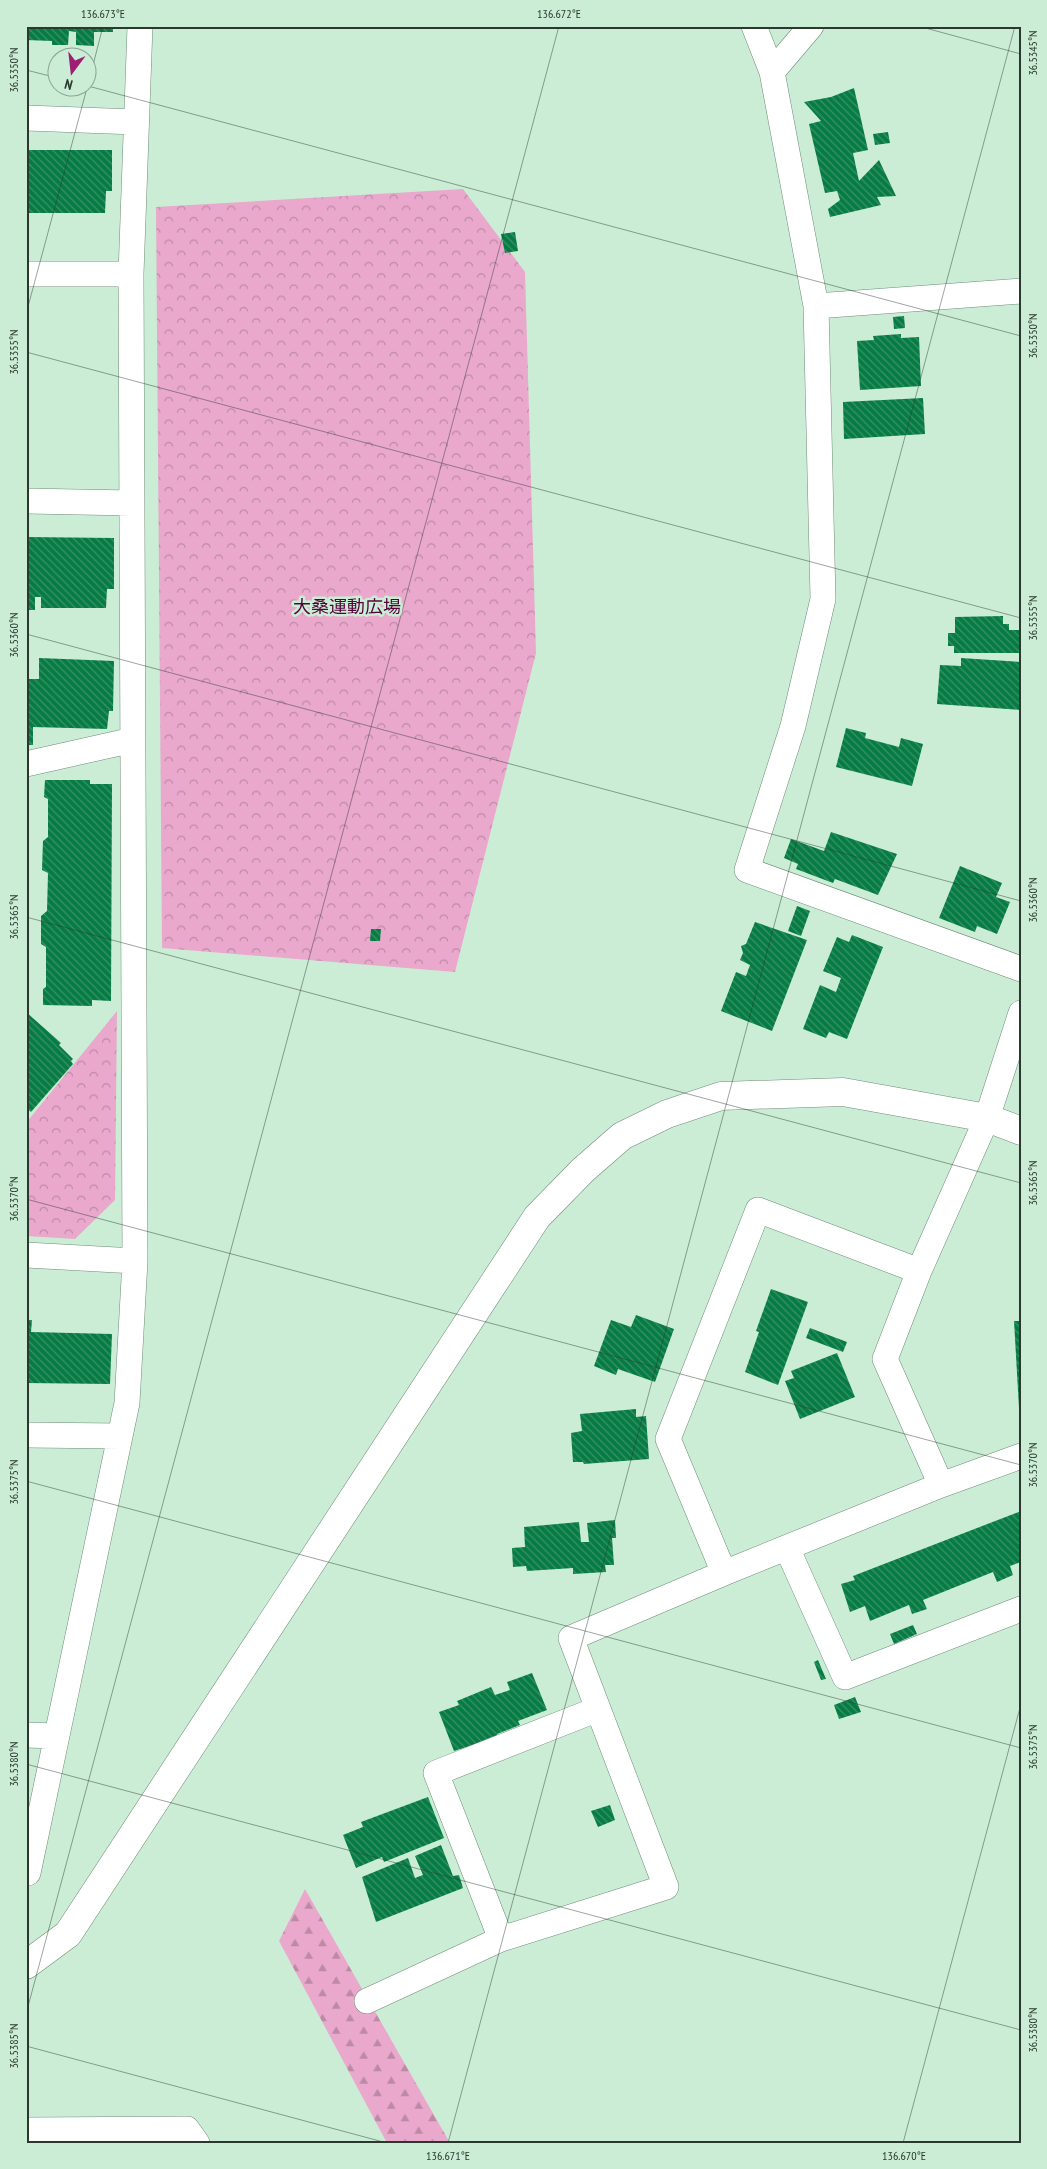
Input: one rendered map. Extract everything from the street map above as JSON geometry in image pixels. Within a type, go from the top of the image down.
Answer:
[{"type":"street","points":[[26,1873],[28,1873],[127,1403],[135,1262],[131,274],[140,26]]},
{"type":"street","points":[[754,26],[772,72],[816,306],[823,599],[793,726],[746,870],[1021,968]]},
{"type":"street","points":[[772,72],[811,26]]},
{"type":"street","points":[[26,118],[136,122]]},
{"type":"street","points":[[26,274],[131,274]]},
{"type":"street","points":[[816,306],[1021,291]]},
{"type":"street","points":[[26,501],[132,503]]},
{"type":"street","points":[[26,764],[133,740]]},
{"type":"street","points":[[941,1485],[885,1359],[918,1271],[987,1118],[1021,1013]]},
{"type":"street","points":[[26,1964],[68,1934],[537,1217],[583,1170],[622,1136],[667,1114],[721,1096],[843,1092],[987,1118],[1021,1131]]},
{"type":"street","points":[[724,1574],[668,1439],[758,1210],[918,1271]]},
{"type":"street","points":[[26,1255],[135,1262]]},
{"type":"street","points":[[26,1435],[120,1436]]},
{"type":"street","points":[[367,2001],[501,1939],[666,1887],[572,1638],[941,1485],[1021,1456]]},
{"type":"street","points":[[787,1548],[845,1677],[1021,1609]]},
{"type":"street","points":[[501,1939],[436,1774],[598,1709]]},
{"type":"street","points":[[26,1735],[57,1736]]},
{"type":"street","points":[[26,2130],[187,2129],[197,2143]]},
{"type":"green space","name":"大桑運動広場","points":[[463,189],[525,272],[536,653],[455,972],[162,948],[156,207]]},
{"type":"green space","points":[[117,1011],[115,1200],[75,1239],[26,1236],[26,1123]]},
{"type":"green space","points":[[305,1889],[450,2143],[387,2143],[279,1941]]},
{"type":"building","points":[[26,26],[113,26],[113,32],[94,32],[94,46],[76,45],[76,32],[69,31],[68,45],[52,45],[52,41],[26,40]]},
{"type":"building","points":[[854,88],[868,150],[853,153],[859,181],[879,160],[896,196],[877,197],[881,205],[830,217],[828,209],[840,200],[837,191],[825,193],[809,124],[821,121],[804,102],[831,97]]},
{"type":"building","points":[[888,132],[890,143],[875,145],[873,134]]},
{"type":"building","points":[[26,150],[112,150],[112,191],[106,191],[105,213],[26,213]]},
{"type":"building","points":[[515,232],[518,251],[505,253],[501,234]]},
{"type":"building","points":[[904,316],[905,328],[894,329],[893,317]]},
{"type":"building","points":[[901,334],[901,338],[919,337],[921,386],[860,390],[857,341],[874,340],[873,336]]},
{"type":"building","points":[[923,398],[925,434],[844,439],[843,402]]},
{"type":"building","points":[[26,537],[114,538],[114,589],[107,589],[106,608],[41,608],[41,597],[35,597],[35,610],[26,610]]},
{"type":"building","points":[[1003,616],[1003,624],[1009,624],[1009,630],[1021,630],[1021,653],[954,653],[954,646],[948,646],[948,633],[955,633],[955,617]]},
{"type":"building","points":[[39,658],[114,661],[113,711],[109,711],[107,729],[33,727],[33,745],[26,745],[26,679],[39,679]]},
{"type":"building","points":[[961,658],[1021,662],[1021,710],[937,704],[940,665],[961,666]]},
{"type":"building","points":[[846,728],[866,733],[865,738],[899,747],[901,738],[923,744],[912,786],[836,767]]},
{"type":"building","points":[[45,780],[90,780],[90,784],[112,784],[111,1001],[92,1000],[92,1006],[43,1005],[43,989],[46,987],[46,947],[41,944],[41,916],[47,911],[48,873],[42,870],[43,841],[48,837],[48,799],[44,797]]},
{"type":"building","points":[[831,832],[897,854],[878,895],[835,879],[833,883],[796,869],[798,864],[784,858],[791,839],[824,851]]},
{"type":"building","points":[[960,866],[1002,883],[996,897],[1010,902],[997,934],[977,926],[975,932],[939,918]]},
{"type":"building","points":[[797,906],[810,911],[801,936],[788,931]]},
{"type":"building","points":[[755,922],[807,940],[772,1031],[721,1011],[736,972],[746,976],[750,965],[740,960],[743,953],[741,946],[746,944]]},
{"type":"building","points":[[371,929],[381,929],[380,941],[370,941]]},
{"type":"building","points":[[852,935],[883,947],[847,1039],[829,1032],[826,1038],[803,1029],[820,985],[836,992],[841,978],[823,971],[837,937],[849,942]]},
{"type":"building","points":[[26,1012],[61,1043],[59,1045],[73,1059],[71,1061],[73,1064],[31,1112],[26,1108]]},
{"type":"building","points":[[771,1289],[808,1302],[778,1385],[745,1372],[759,1332],[756,1331]]},
{"type":"building","points":[[636,1315],[674,1329],[655,1382],[618,1369],[616,1375],[594,1366],[611,1320],[631,1327]]},
{"type":"building","points":[[26,1320],[32,1320],[31,1332],[112,1334],[110,1384],[26,1383]]},
{"type":"building","points":[[1014,1321],[1021,1321],[1021,1408],[1019,1408]]},
{"type":"building","points":[[810,1328],[847,1342],[843,1352],[806,1338]]},
{"type":"building","points":[[837,1353],[855,1397],[800,1419],[785,1381],[794,1378],[791,1371]]},
{"type":"building","points":[[636,1409],[636,1417],[646,1416],[649,1459],[584,1464],[583,1462],[573,1462],[571,1433],[582,1431],[580,1414]]},
{"type":"building","points":[[1021,1511],[1021,1562],[1010,1566],[1013,1575],[997,1582],[993,1572],[923,1600],[927,1609],[912,1614],[909,1605],[870,1621],[865,1606],[850,1612],[841,1584],[855,1580],[853,1576]]},
{"type":"building","points":[[615,1520],[616,1538],[612,1538],[614,1565],[605,1565],[606,1572],[573,1574],[573,1568],[527,1571],[526,1566],[513,1567],[512,1548],[525,1547],[524,1527],[579,1522],[581,1542],[589,1542],[587,1523]]},
{"type":"building","points":[[913,1625],[917,1634],[894,1644],[890,1634]]},
{"type":"building","points":[[818,1660],[826,1679],[821,1680],[814,1662]]},
{"type":"building","points":[[532,1673],[547,1710],[518,1721],[520,1725],[497,1734],[498,1737],[454,1751],[439,1712],[459,1705],[457,1701],[491,1687],[495,1695],[510,1690],[507,1682]]},
{"type":"building","points":[[855,1697],[861,1712],[839,1719],[834,1705]]},
{"type":"building","points":[[428,1797],[444,1838],[384,1862],[382,1857],[356,1868],[343,1835],[363,1827],[361,1822]]},
{"type":"building","points":[[610,1805],[615,1820],[598,1827],[591,1811]]},
{"type":"building","points":[[441,1845],[453,1876],[459,1875],[463,1888],[376,1922],[362,1877],[408,1858],[415,1878],[423,1875],[415,1856]]}]
